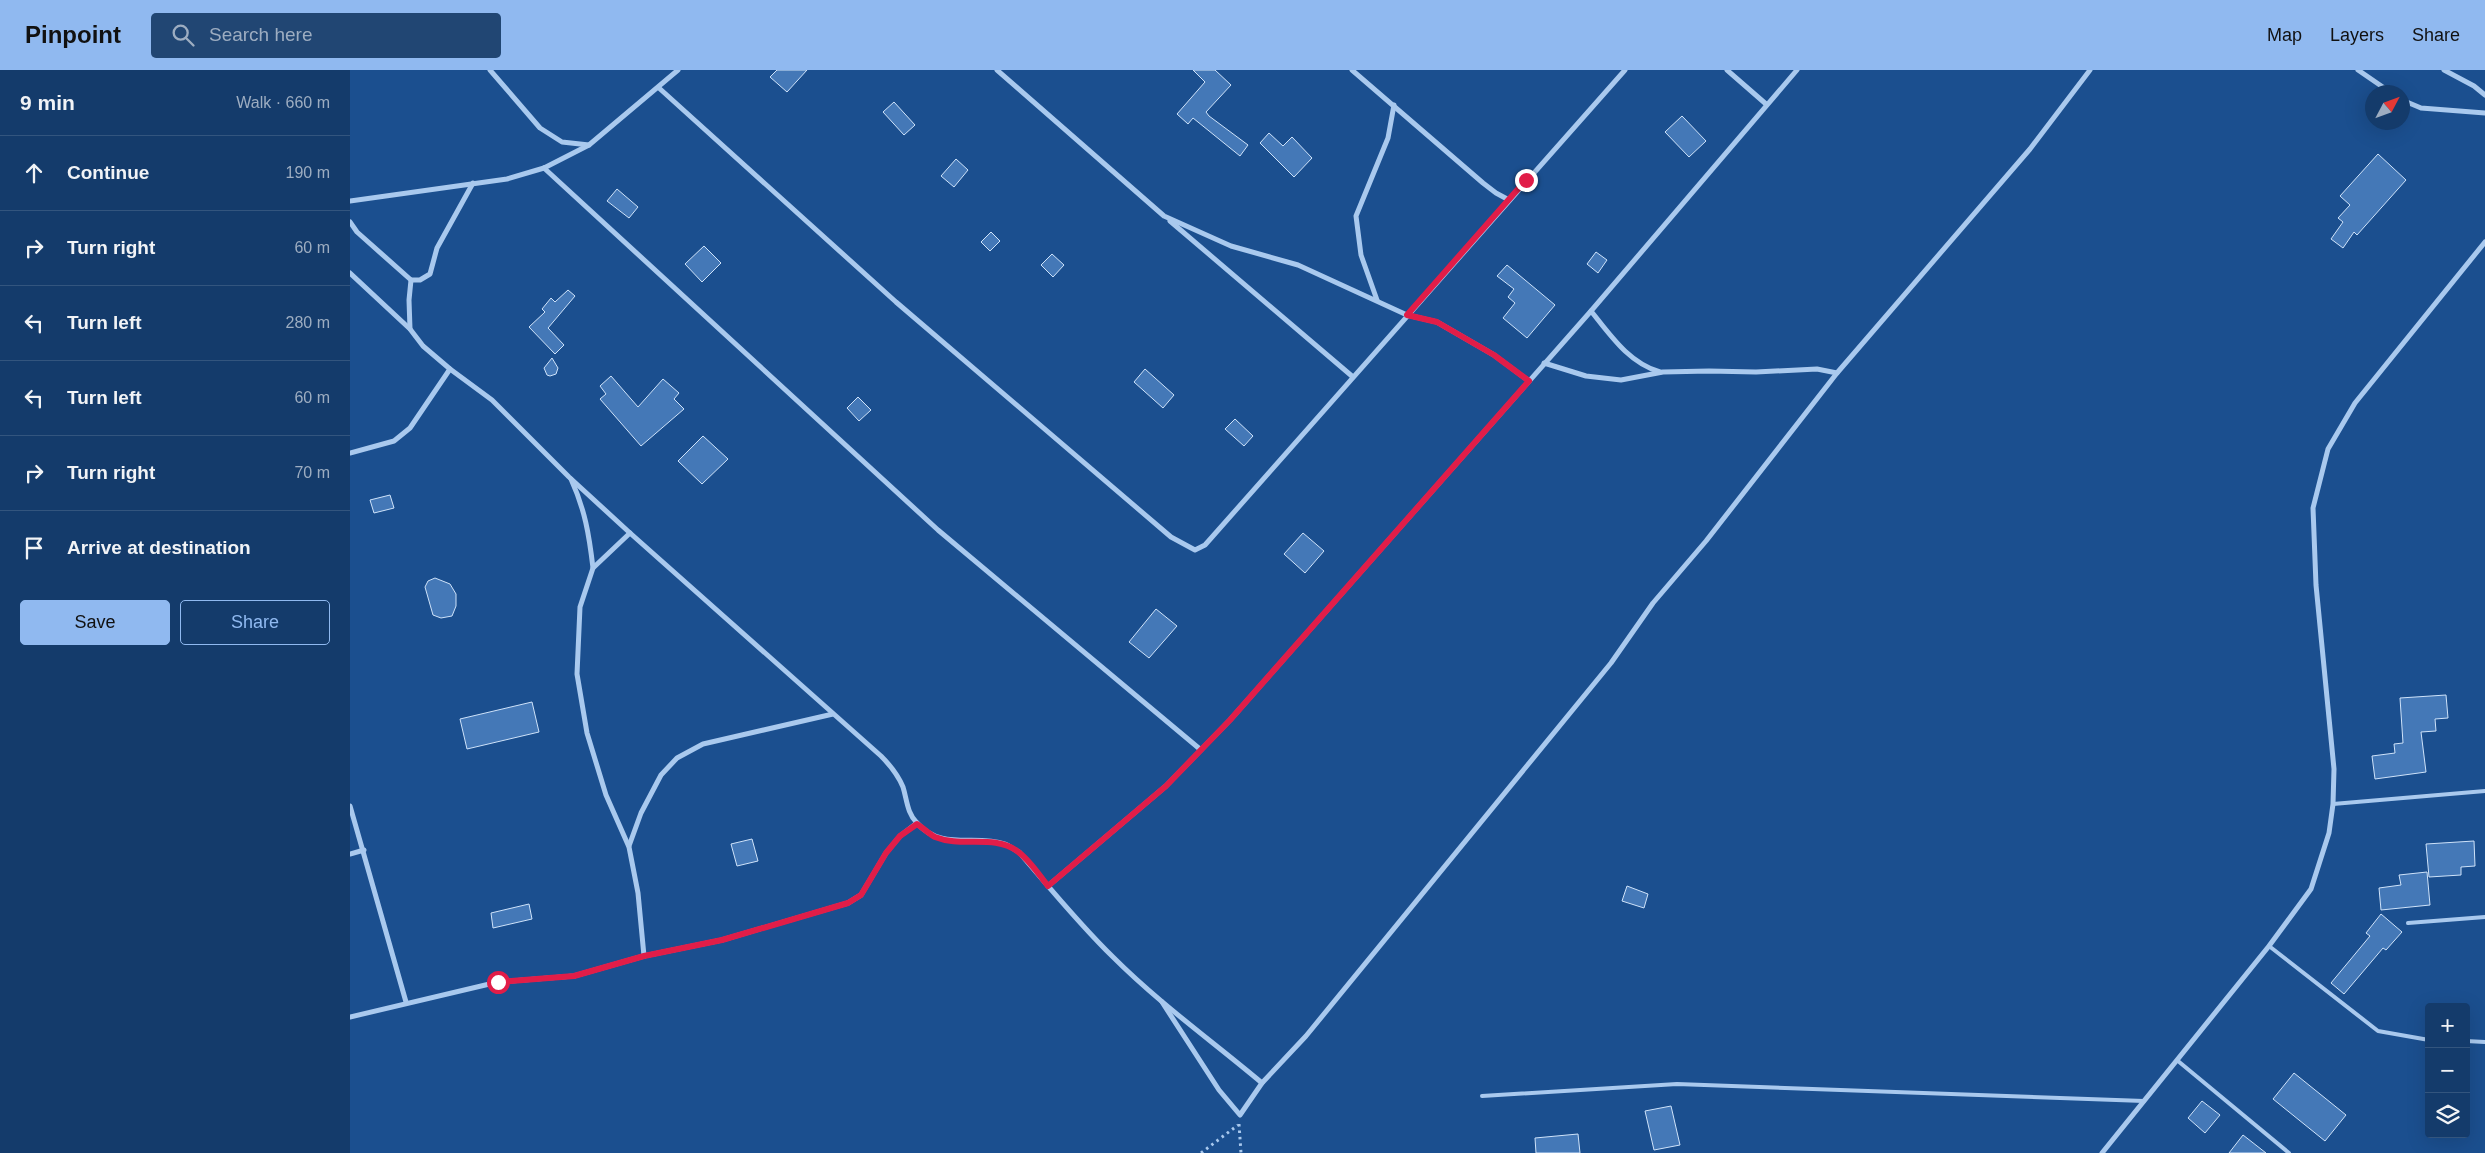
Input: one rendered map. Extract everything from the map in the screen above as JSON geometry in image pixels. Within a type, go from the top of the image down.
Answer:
[{"type":"street","points":[[490,70],[496,73],[540,128],[562,142],[589,145]]},
{"type":"street","points":[[350,201],[507,179],[544,168],[589,145],[659,88],[678,70]]},
{"type":"street","points":[[997,70],[1164,216],[1353,376]]},
{"type":"street","points":[[1352,70],[1490,188],[1509,200]]},
{"type":"street","points":[[659,88],[896,302],[1171,538],[1191,549],[1200,549],[1625,70]]},
{"type":"street","points":[[1728,70],[1766,104]]},
{"type":"street","points":[[1048,886],[1166,786],[1230,720],[1591,311],[1797,70]]},
{"type":"street","points":[[1162,1002],[1219,1090],[1240,1115],[1262,1082],[1306,1036],[1611,663],[1653,603],[1706,541],[1837,373],[2030,149],[2090,70]]},
{"type":"street","points":[[2358,70],[2380,85]]},
{"type":"street","points":[[2444,70],[2474,86],[2485,95]]},
{"type":"street","points":[[2410,103],[2421,108],[2485,113]]},
{"type":"street","points":[[1377,300],[1362,255],[1356,216],[1388,138],[1394,105]]},
{"type":"street","points":[[544,168],[938,530],[1201,750]]},
{"type":"street","points":[[350,222],[356,232],[411,280],[420,280],[430,274],[437,248],[473,183]]},
{"type":"street","points":[[1164,216],[1231,246],[1298,265],[1407,315],[1437,322],[1494,355],[1529,381]]},
{"type":"street","points":[[2102,1153],[2178,1061],[2269,946],[2311,889],[2329,834],[2333,804],[2334,769],[2316,585],[2313,508],[2328,448],[2355,402],[2485,242]]},
{"type":"street","points":[[350,273],[410,329],[423,346],[450,370],[492,400],[630,533],[893,768],[903,787],[908,809],[917,824],[935,837],[955,842],[981,841],[1005,844],[1019,852],[1082,927],[1162,1002],[1262,1082]]},
{"type":"street","points":[[410,329],[409,300],[411,280]]},
{"type":"street","points":[[1591,311],[1619,346],[1644,367],[1663,372]]},
{"type":"street","points":[[1544,363],[1586,376],[1620,380],[1663,372],[1756,372],[1817,369],[1837,373]]},
{"type":"street","points":[[350,453],[394,441],[410,428],[450,370]]},
{"type":"street","points":[[570,477],[582,505],[588,526],[593,568],[580,607],[577,674],[587,733],[606,795],[629,847],[638,893],[644,956]]},
{"type":"street","points":[[593,568],[630,533]]},
{"type":"street","points":[[629,847],[640,813],[661,775],[678,758],[703,744],[833,714]]},
{"type":"street","points":[[350,806],[406,1002]]},
{"type":"street","points":[[350,1017],[406,1002],[498,982],[574,976],[644,956],[722,940],[848,903],[861,895],[886,853],[900,836],[917,824]]},
{"type":"street","points":[[350,854],[364,850]]},
{"type":"lane","points":[[2333,804],[2485,791]]},
{"type":"lane","points":[[2408,923],[2485,917]]},
{"type":"lane","points":[[2269,946],[2378,1031],[2425,1039]]},
{"type":"lane","points":[[2470,1041],[2485,1042]]},
{"type":"lane","points":[[2178,1061],[2289,1153]]},
{"type":"lane","points":[[1482,1096],[1677,1084],[2145,1101]]},
{"type":"path","points":[[1240,1115],[1238,1125],[1242,1153]]},
{"type":"path","points":[[1201,1153],[1238,1125]]},
{"type":"building","points":[[777,70],[807,70],[787,92],[770,77]]},
{"type":"building","points":[[1193,70],[1215,70],[1231,85],[1206,112],[1248,145],[1240,156],[1193,118],[1188,124],[1177,114],[1205,82]]},
{"type":"building","points":[[894,102],[915,125],[904,135],[883,112]]},
{"type":"building","points":[[1682,116],[1706,141],[1689,157],[1665,132]]},
{"type":"building","points":[[1269,133],[1283,146],[1292,137],[1312,158],[1294,177],[1260,143]]},
{"type":"building","points":[[2378,154],[2406,180],[2357,235],[2354,232],[2343,248],[2331,239],[2343,222],[2338,218],[2350,205],[2340,196]]},
{"type":"building","points":[[956,159],[968,170],[954,187],[941,176]]},
{"type":"building","points":[[617,189],[638,207],[629,218],[607,201]]},
{"type":"building","points":[[991,232],[1000,241],[990,251],[981,242]]},
{"type":"building","points":[[704,246],[721,263],[702,282],[685,264]]},
{"type":"building","points":[[1596,252],[1607,260],[1598,273],[1587,264]]},
{"type":"building","points":[[1052,254],[1064,265],[1053,277],[1041,265]]},
{"type":"building","points":[[1507,265],[1555,305],[1527,338],[1503,318],[1515,303],[1508,297],[1514,289],[1497,276]]},
{"type":"building","points":[[568,290],[575,296],[548,328],[564,345],[555,354],[529,327],[545,312],[542,309],[551,298],[555,302]]},
{"type":"building","points":[[552,358],[558,368],[556,374],[550,376],[547,375],[544,368]]},
{"type":"building","points":[[1145,369],[1174,395],[1163,408],[1134,382]]},
{"type":"building","points":[[611,376],[638,407],[663,379],[679,393],[674,399],[684,409],[641,446],[600,399],[606,394],[600,386]]},
{"type":"building","points":[[858,397],[871,410],[859,421],[847,408]]},
{"type":"building","points":[[1235,419],[1253,436],[1244,446],[1225,429]]},
{"type":"building","points":[[703,436],[728,459],[702,484],[678,461]]},
{"type":"building","points":[[390,495],[394,508],[374,513],[370,500]]},
{"type":"building","points":[[1303,533],[1324,551],[1305,573],[1284,554]]},
{"type":"building","points":[[435,578],[450,584],[456,594],[456,606],[452,616],[441,618],[433,615],[425,587],[428,581]]},
{"type":"building","points":[[1156,609],[1177,626],[1149,658],[1129,642]]},
{"type":"building","points":[[2446,695],[2448,718],[2435,719],[2436,731],[2421,732],[2426,772],[2375,779],[2372,756],[2395,753],[2394,744],[2403,743],[2400,698]]},
{"type":"building","points":[[532,702],[539,732],[467,749],[460,719]]},
{"type":"building","points":[[752,839],[758,861],[737,866],[731,844]]},
{"type":"building","points":[[2474,841],[2475,866],[2461,867],[2461,875],[2429,877],[2426,844]]},
{"type":"building","points":[[2427,872],[2430,905],[2381,910],[2379,888],[2401,885],[2399,875]]},
{"type":"building","points":[[1627,886],[1648,894],[1644,908],[1622,901]]},
{"type":"building","points":[[529,904],[532,919],[493,928],[491,913]]},
{"type":"building","points":[[2381,914],[2402,932],[2386,950],[2383,948],[2344,994],[2331,983],[2370,936],[2366,933]]},
{"type":"building","points":[[2294,1073],[2346,1115],[2325,1141],[2273,1099]]},
{"type":"building","points":[[2202,1101],[2220,1115],[2205,1133],[2188,1118]]},
{"type":"building","points":[[1671,1106],[1680,1145],[1654,1150],[1645,1111]]},
{"type":"building","points":[[1578,1134],[1580,1153],[1536,1153],[1535,1138]]},
{"type":"building","points":[[2243,1135],[2266,1153],[2229,1153]]},
{"type":"route","points":[[498,982],[525,982],[574,976],[626,963],[644,956],[722,940],[806,917],[848,903],[861,895],[872,874],[900,836],[917,824],[935,837],[955,842],[981,841],[1005,844],[1019,852],[1048,886],[1166,786],[1230,720],[1529,381],[1494,355],[1437,322],[1407,315],[1526,180]]}]
